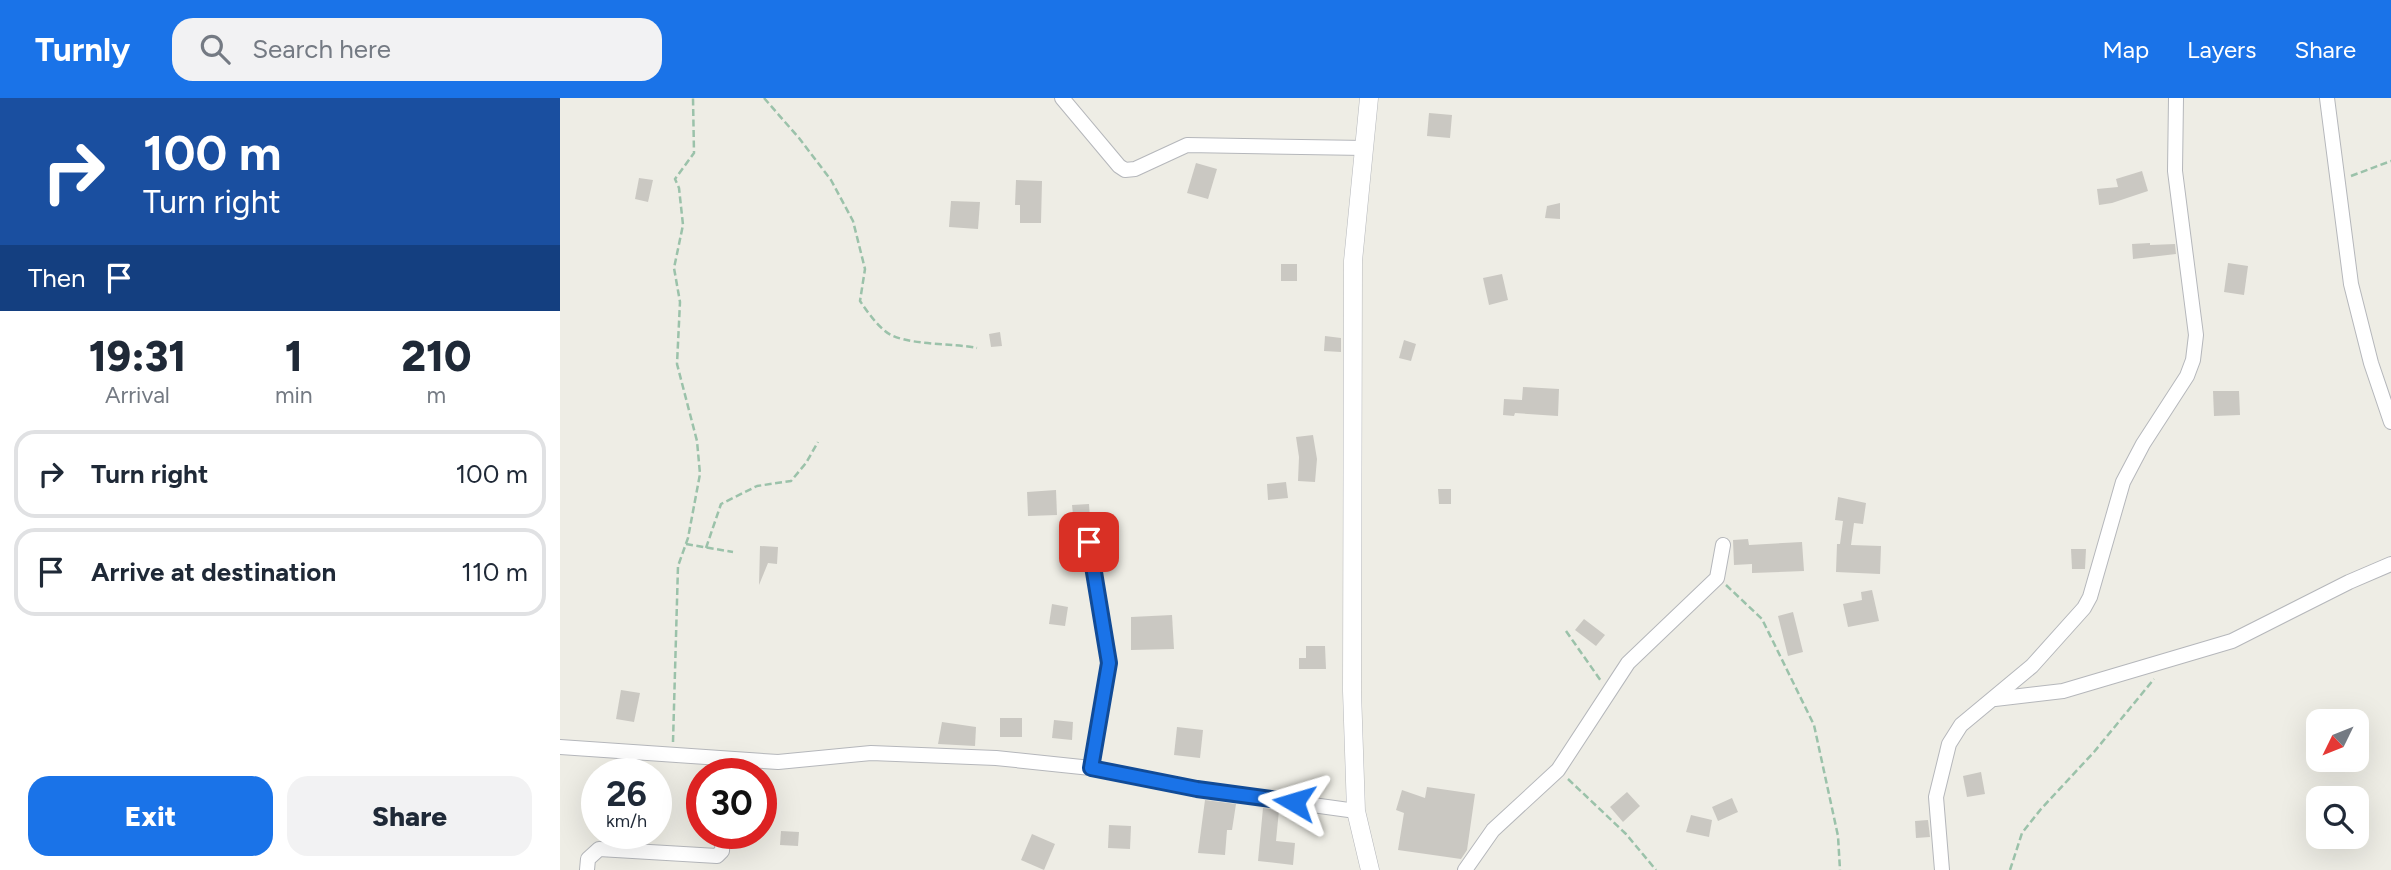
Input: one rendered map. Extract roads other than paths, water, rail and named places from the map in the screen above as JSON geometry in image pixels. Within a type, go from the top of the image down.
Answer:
[{"type":"street","points":[[1062,98],[1125,170],[1135,169],[1187,145],[1366,148]]},
{"type":"street","points":[[1369,98],[1353,261],[1352,691],[1356,811],[1370,870]]},
{"type":"street","points":[[1942,870],[1936,797],[1949,744],[1961,725],[2032,666],[2084,608],[2090,597],[2123,482],[2143,443],[2187,376],[2193,360],[2196,335],[2175,171],[2176,98]]},
{"type":"street","points":[[2328,98],[2351,284],[2371,363],[2391,422]]},
{"type":"street","points":[[1089,542],[1109,663],[1091,768]]},
{"type":"street","points":[[1465,870],[1493,830],[1558,770],[1628,663],[1717,578],[1723,545]]},
{"type":"street","points":[[1993,699],[2063,691],[2232,641],[2349,582],[2391,564]]},
{"type":"street","points":[[560,747],[688,758]]},
{"type":"street","points":[[777,762],[871,753],[996,758],[1091,768],[1197,789],[1356,811]]},
{"type":"street","points":[[587,870],[588,859],[599,849],[717,856],[722,849]]}]
